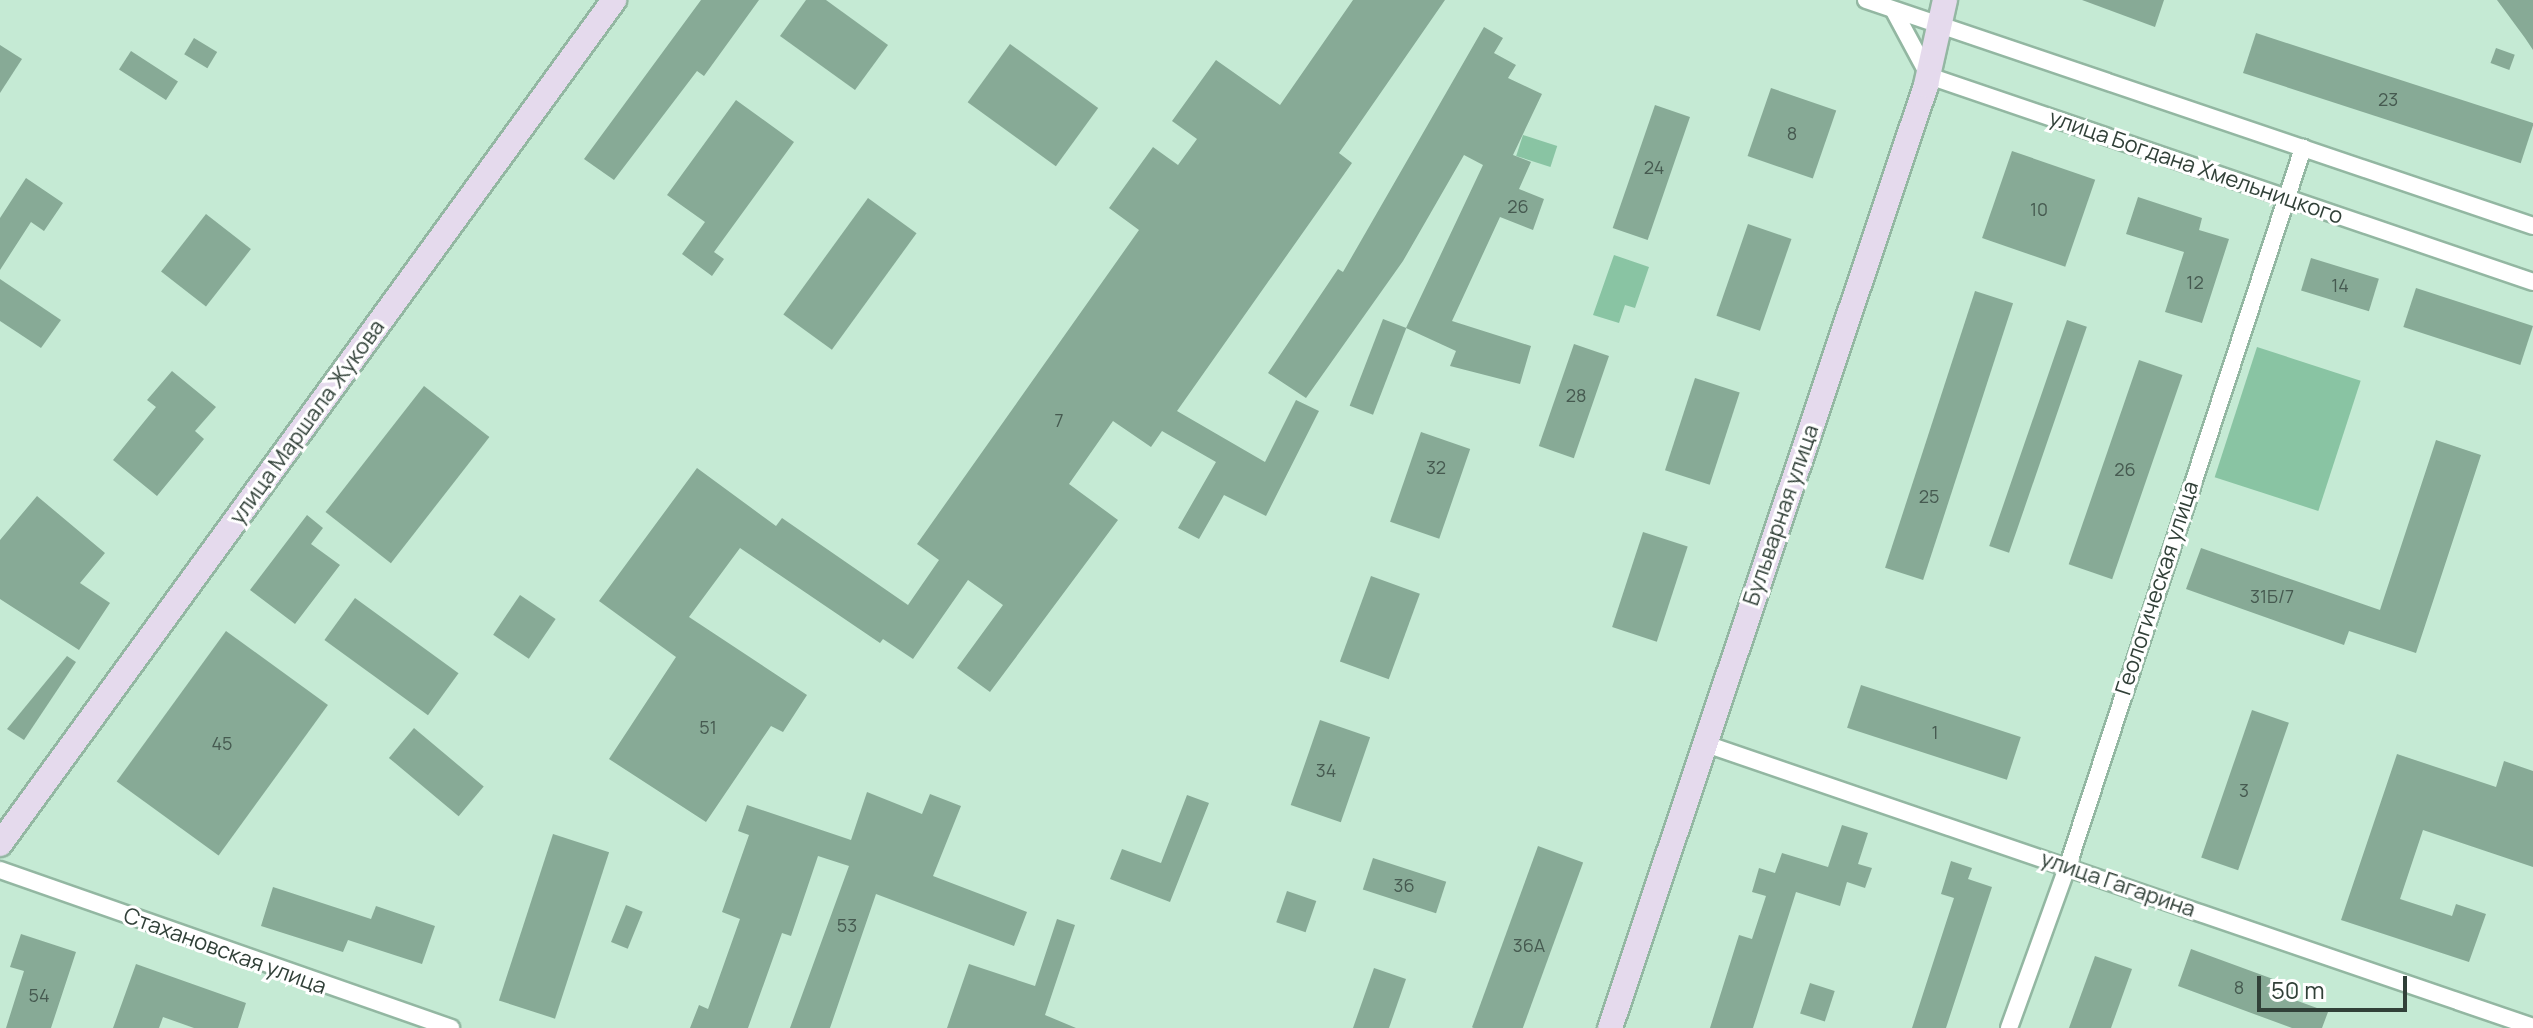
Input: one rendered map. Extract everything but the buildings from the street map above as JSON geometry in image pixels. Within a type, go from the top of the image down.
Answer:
[{"type":"main road","name":"улица Маршала Жукова","points":[[0,844],[614,0]]},
{"type":"main road","name":"Бульварная улица","points":[[1610,1028],[1929,76],[1936,26],[1945,0]]},
{"type":"street","points":[[1866,0],[2533,226]]},
{"type":"street","points":[[1894,11],[1929,76]]},
{"type":"street","name":"улица Богдана Хмельницкого","points":[[1929,76],[2533,282]]},
{"type":"street","name":"Геологическая улица","points":[[2009,1028],[2068,865],[2303,148]]},
{"type":"street","name":"улица Гагарина","points":[[1703,743],[1902,815],[2068,865],[2533,1027]]},
{"type":"street","name":"Стахановская улица","points":[[0,870],[451,1028]]},
{"type":"green space","points":[[1523,135],[1557,146],[1550,167],[1516,156]]},
{"type":"green space","points":[[1614,255],[1649,267],[1635,308],[1625,305],[1619,323],[1593,315]]},
{"type":"green space","points":[[2257,347],[2361,381],[2318,511],[2215,477]]}]
